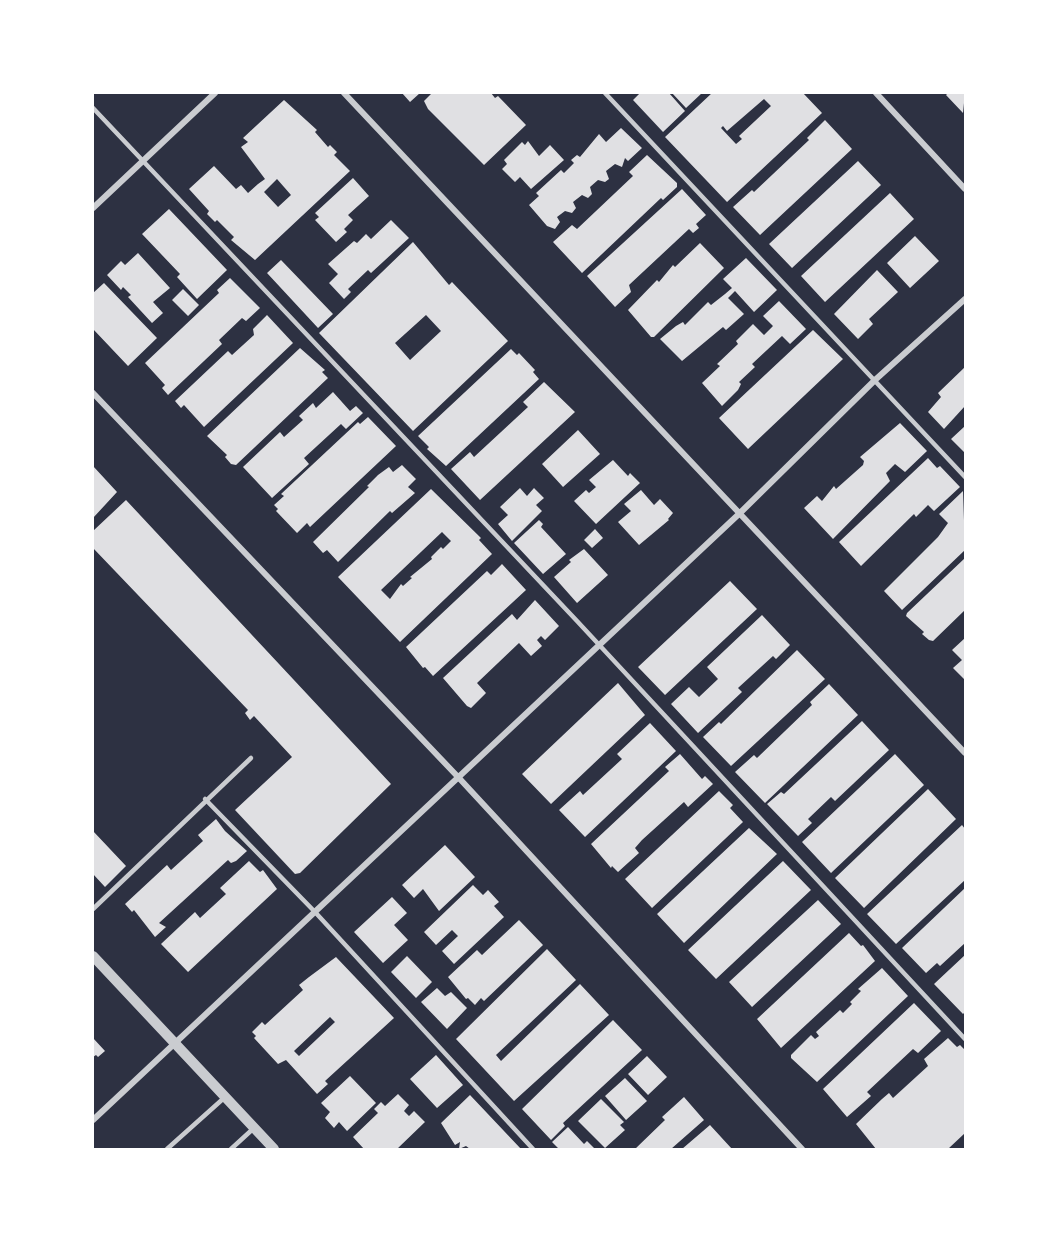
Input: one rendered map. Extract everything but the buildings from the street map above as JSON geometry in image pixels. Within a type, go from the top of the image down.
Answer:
[{"type":"street","points":[[93,208],[215,93]]},
{"type":"street","points":[[344,93],[965,753]]},
{"type":"street","points":[[876,93],[965,189]]},
{"type":"street","points":[[93,1120],[459,778],[740,513],[875,380],[965,298]]},
{"type":"street","points":[[93,393],[459,778],[802,1149]]},
{"type":"street","points":[[93,956],[274,1149]]},
{"type":"lane","points":[[605,93],[965,477]]},
{"type":"lane","points":[[93,108],[599,645],[965,1039]]},
{"type":"lane","points":[[93,909],[251,758]]},
{"type":"lane","points":[[205,800],[315,912],[533,1149]]},
{"type":"lane","points":[[167,1149],[226,1096]]},
{"type":"lane","points":[[231,1149],[254,1128]]}]
